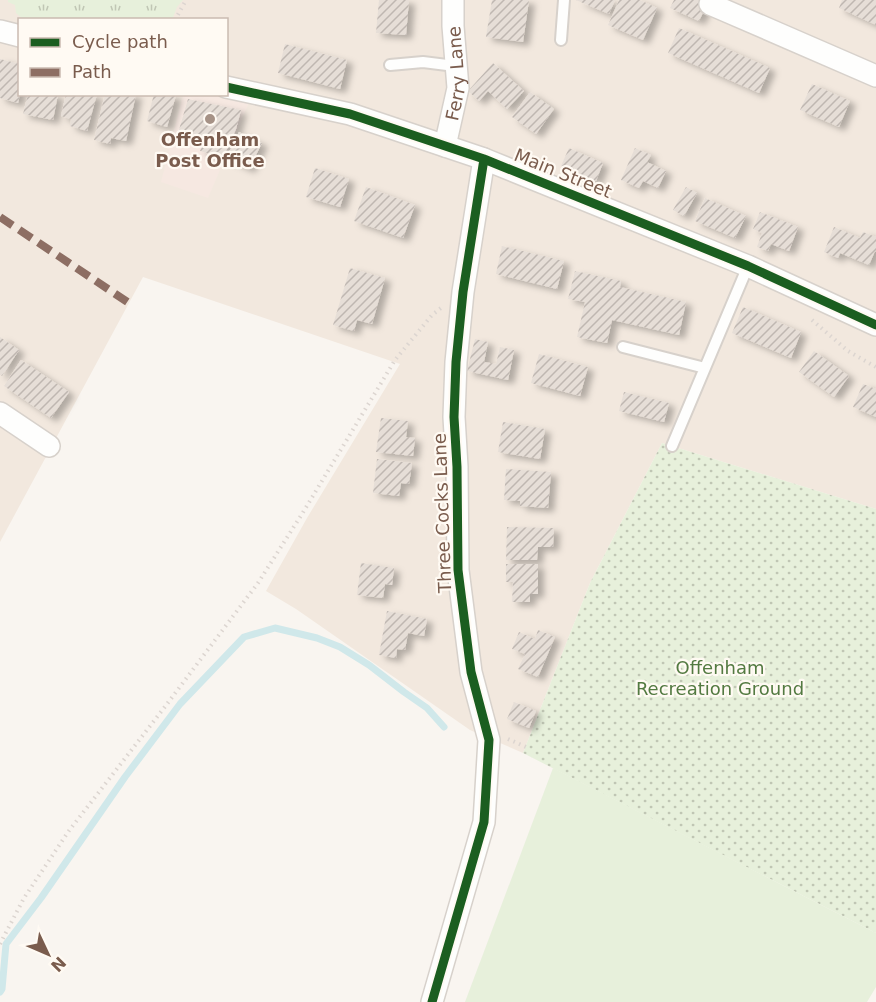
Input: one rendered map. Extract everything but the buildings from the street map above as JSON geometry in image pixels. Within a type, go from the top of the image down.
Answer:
[{"type":"street","name":"Ferry Lane","points":[[445,146],[458,88],[453,0]]},
{"type":"street","points":[[710,4],[876,76]]},
{"type":"street","points":[[0,31],[18,36]]},
{"type":"street","name":"Main Street","points":[[228,87],[350,114],[484,159],[748,266],[876,325]]},
{"type":"street","name":"Three Cocks Lane","points":[[432,1002],[484,822],[489,740],[471,672],[458,570],[454,417],[456,362],[463,292],[484,159]]},
{"type":"street","points":[[0,413],[49,446]]},
{"type":"lane","points":[[561,40],[564,0]]},
{"type":"lane","points":[[390,64],[423,62],[455,66]]},
{"type":"lane","points":[[672,446],[748,266]]},
{"type":"lane","points":[[622,347],[705,368]]},
{"type":"path","points":[[176,18],[186,0]]},
{"type":"path","points":[[0,944],[24,897],[68,832],[258,584],[395,360],[432,315],[463,292]]},
{"type":"path","points":[[806,312],[848,351],[876,367]]},
{"type":"shaded area","points":[[0,0],[876,0],[876,509],[662,443],[590,583],[523,753],[470,730],[296,609],[266,591],[307,518],[400,364],[143,277],[0,542]]},
{"type":"shaded area","points":[[253,93],[208,198],[161,182],[183,96],[228,96],[228,94]]},
{"type":"green space","points":[[8,0],[183,0],[173,18],[22,18],[16,13],[15,5]]},
{"type":"green space","name":"Offenham Recreation Ground","points":[[662,443],[876,509],[876,933],[523,753],[590,583]]},
{"type":"green space","points":[[553,768],[876,933],[876,987],[867,1002],[465,1002]]},
{"type":"waterway","points":[[0,992],[6,944],[180,704],[244,637],[275,628],[317,638],[340,647],[369,665],[427,708],[444,727]]},
{"type":"marked path","points":[[0,217],[129,303]]},
{"type":"cycle path","points":[[228,87],[350,114],[484,159],[748,266],[876,325]]},
{"type":"cycle path","points":[[432,1002],[484,822],[489,740],[471,672],[458,570],[454,417],[456,362],[463,292],[484,159]]},
{"type":"place","name":"Offenham Post Office","points":[[210,119]]}]
